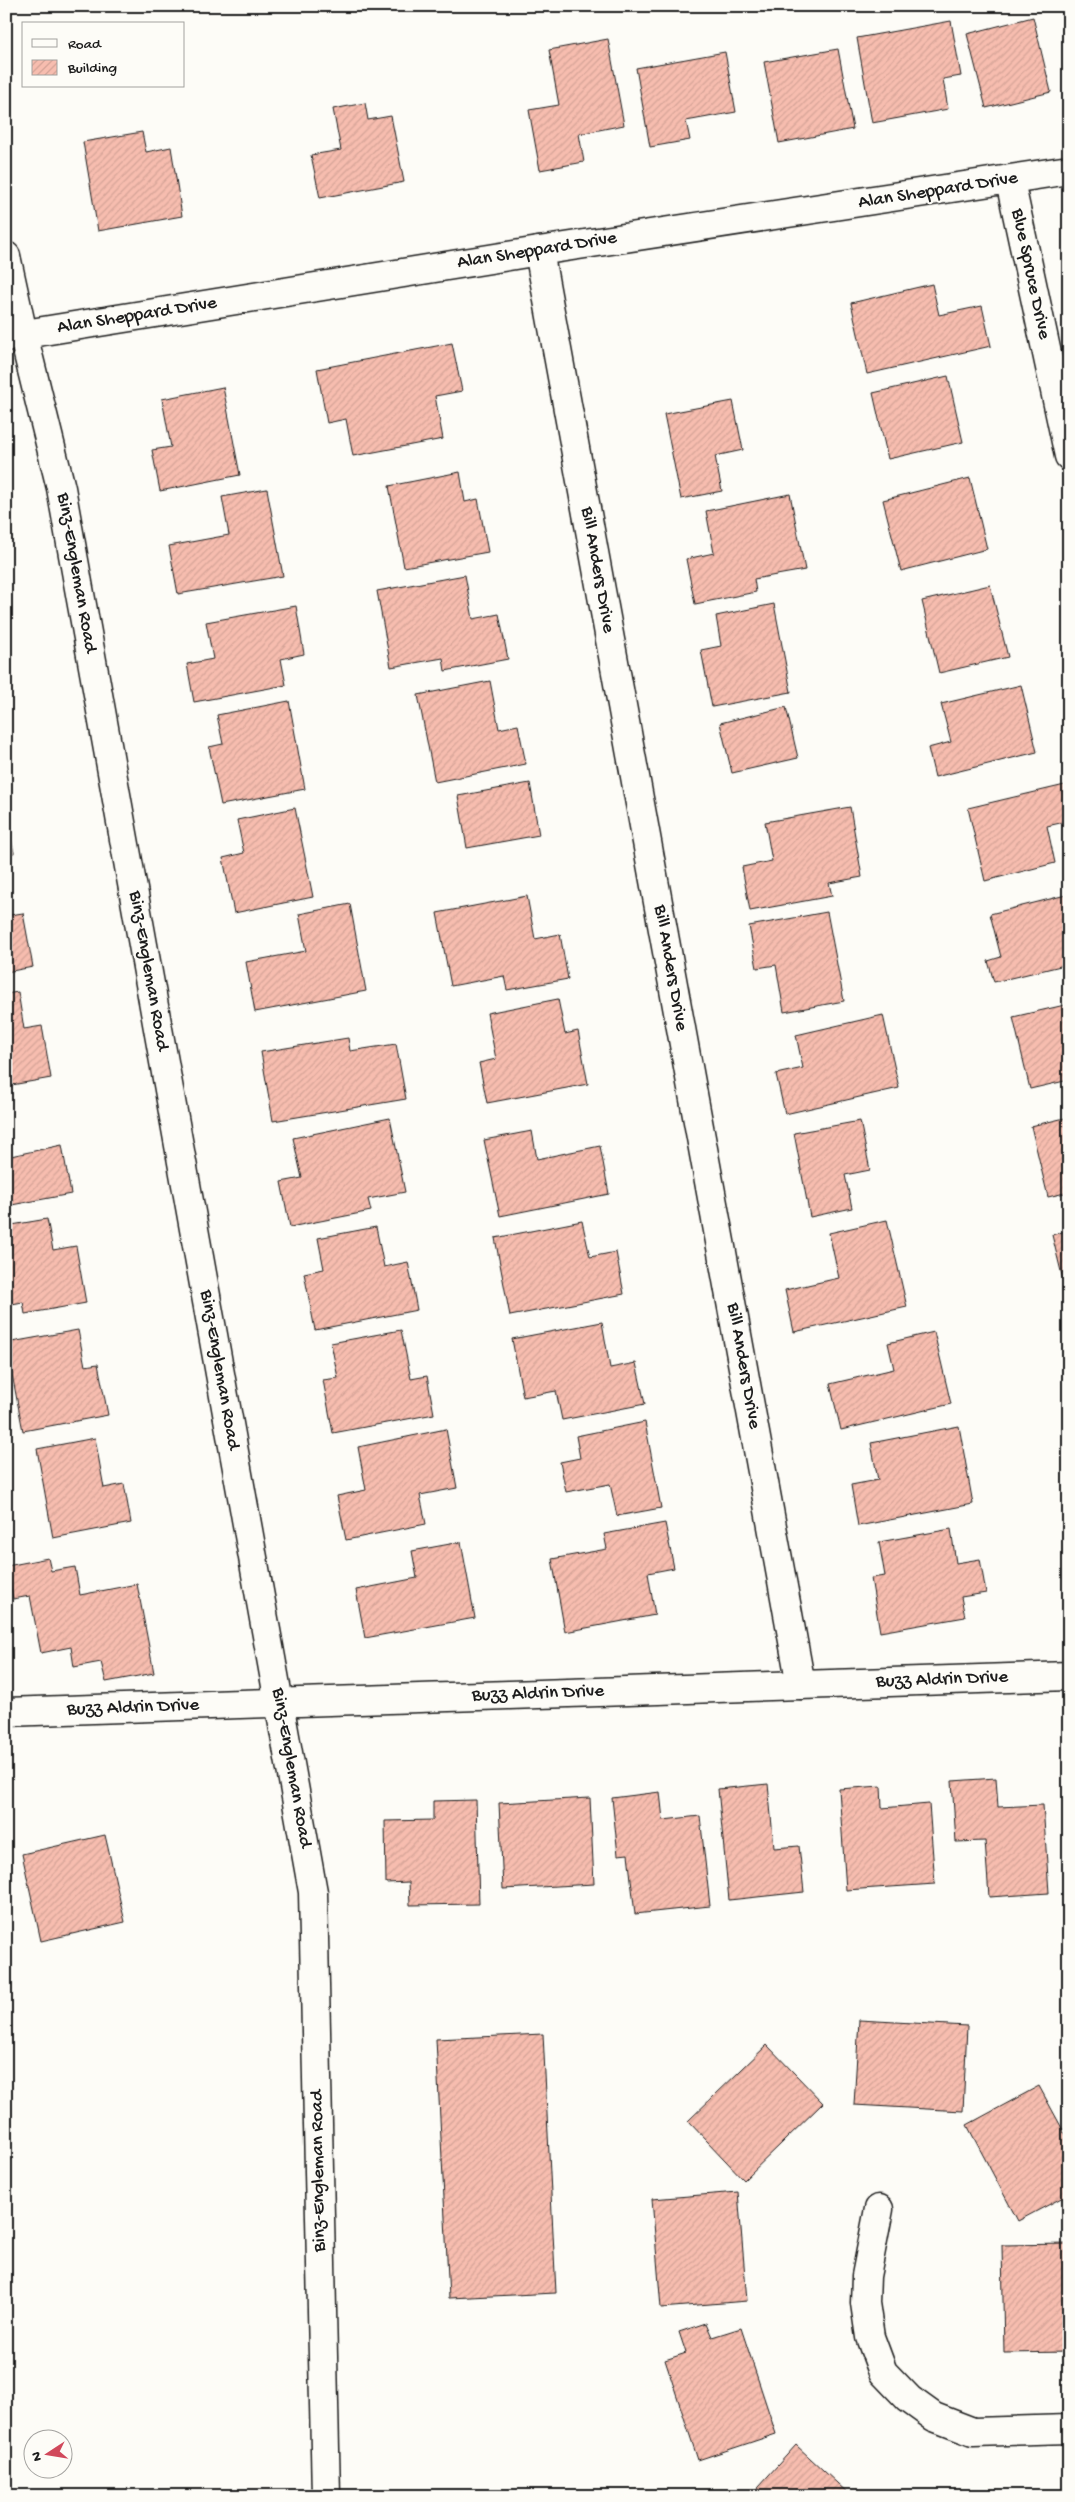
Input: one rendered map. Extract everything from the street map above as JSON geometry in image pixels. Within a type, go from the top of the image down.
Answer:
[{"type":"street","name":"Alan Sheppard Drive","points":[[14,336],[539,251],[1069,170]]},
{"type":"street","name":"Blue Spruce Drive","points":[[1010,180],[1069,456]]},
{"type":"street","name":"Bill Anders Drive","points":[[539,251],[801,1686]]},
{"type":"street","name":"Binz-Engleman Road","points":[[6,256],[14,336],[61,488],[313,1892],[326,2496]]},
{"type":"street","name":"Buzz Aldrin Drive","points":[[6,1712],[1069,1676]]},
{"type":"street","points":[[879,2210],[866,2276],[865,2303],[870,2337],[883,2372],[909,2399],[934,2417],[973,2432],[1069,2429]]},
{"type":"building","points":[[1033,17],[1051,92],[986,108],[967,34]]},
{"type":"building","points":[[951,21],[961,76],[943,79],[948,109],[872,123],[857,38]]},
{"type":"building","points":[[608,39],[624,125],[579,134],[584,162],[540,170],[529,110],[559,105],[549,50]]},
{"type":"building","points":[[838,49],[853,129],[779,143],[764,62]]},
{"type":"building","points":[[725,52],[736,112],[686,121],[690,140],[650,147],[636,68]]},
{"type":"building","points":[[365,103],[368,120],[391,116],[404,182],[320,198],[311,155],[341,150],[333,109]]},
{"type":"building","points":[[142,132],[146,152],[171,147],[182,216],[98,231],[83,142]]},
{"type":"building","points":[[932,284],[939,315],[982,306],[991,346],[867,374],[851,303]]},
{"type":"building","points":[[452,343],[462,391],[435,396],[443,439],[353,456],[346,419],[327,423],[317,369]]},
{"type":"building","points":[[948,376],[963,442],[888,459],[873,393]]},
{"type":"building","points":[[223,387],[240,475],[160,491],[152,450],[171,447],[162,399]]},
{"type":"building","points":[[733,401],[743,450],[715,456],[722,491],[681,499],[664,414]]},
{"type":"building","points":[[460,472],[465,502],[478,499],[488,552],[404,567],[389,486]]},
{"type":"building","points":[[970,478],[987,549],[901,571],[883,500]]},
{"type":"building","points":[[267,489],[283,576],[178,594],[169,546],[229,535],[222,497]]},
{"type":"building","points":[[790,494],[805,570],[754,579],[756,592],[695,604],[686,559],[714,553],[706,511]]},
{"type":"building","points":[[465,575],[473,619],[499,614],[508,659],[445,671],[443,658],[391,667],[377,591]]},
{"type":"building","points":[[990,585],[1008,657],[939,673],[922,601]]},
{"type":"building","points":[[774,604],[791,692],[712,707],[701,650],[721,646],[716,616]]},
{"type":"building","points":[[296,606],[304,654],[281,659],[286,685],[194,702],[187,664],[213,659],[206,622]]},
{"type":"building","points":[[490,681],[499,729],[518,725],[526,764],[435,782],[418,695]]},
{"type":"building","points":[[1021,685],[1037,752],[935,777],[928,748],[951,742],[941,704]]},
{"type":"building","points":[[289,701],[305,789],[221,805],[209,747],[223,744],[217,715]]},
{"type":"building","points":[[786,707],[798,758],[732,773],[720,723]]},
{"type":"building","points":[[530,783],[539,835],[467,848],[458,796]]},
{"type":"building","points":[[1069,784],[1069,821],[1047,826],[1055,863],[985,881],[968,808]]},
{"type":"building","points":[[850,807],[862,877],[829,883],[832,896],[750,911],[742,867],[772,861],[765,822]]},
{"type":"building","points":[[295,808],[313,897],[234,913],[223,858],[244,853],[237,820]]},
{"type":"building","points":[[6,812],[14,853],[6,855]]},
{"type":"building","points":[[1066,895],[1069,907],[1069,964],[994,982],[988,961],[1001,957],[990,914]]},
{"type":"building","points":[[6,896],[10,915],[23,913],[33,967],[6,972]]},
{"type":"building","points":[[527,896],[535,939],[560,934],[568,979],[507,990],[504,976],[451,986],[437,913]]},
{"type":"building","points":[[350,904],[366,991],[255,1012],[246,962],[306,951],[299,914]]},
{"type":"building","points":[[827,912],[844,1001],[784,1012],[776,965],[757,968],[749,926]]},
{"type":"building","points":[[18,992],[24,1029],[42,1026],[51,1078],[6,1086],[6,994]]},
{"type":"building","points":[[558,999],[565,1034],[578,1031],[588,1084],[487,1103],[479,1063],[496,1059],[487,1013]]},
{"type":"building","points":[[1069,1004],[1069,1080],[1030,1089],[1013,1017]]},
{"type":"building","points":[[883,1015],[899,1088],[785,1114],[776,1074],[803,1068],[796,1035]]},
{"type":"building","points":[[348,1038],[350,1051],[396,1044],[406,1099],[273,1121],[261,1052]]},
{"type":"building","points":[[1069,1117],[1069,1192],[1048,1197],[1031,1126]]},
{"type":"building","points":[[390,1118],[405,1192],[368,1199],[371,1211],[290,1227],[281,1182],[302,1178],[293,1138]]},
{"type":"building","points":[[860,1121],[870,1170],[845,1175],[852,1208],[810,1217],[794,1133]]},
{"type":"building","points":[[532,1131],[537,1159],[600,1146],[609,1194],[500,1216],[484,1140]]},
{"type":"building","points":[[62,1145],[71,1194],[6,1206],[6,1157]]},
{"type":"building","points":[[47,1219],[53,1250],[76,1246],[86,1303],[25,1314],[23,1302],[6,1305],[6,1226]]},
{"type":"building","points":[[887,1220],[907,1307],[794,1332],[785,1290],[839,1278],[829,1233]]},
{"type":"building","points":[[582,1221],[590,1257],[616,1252],[624,1294],[510,1316],[495,1238]]},
{"type":"building","points":[[376,1227],[384,1267],[408,1262],[417,1310],[315,1330],[304,1273],[324,1269],[318,1238]]},
{"type":"building","points":[[1069,1230],[1069,1300],[1068,1300],[1052,1235]]},
{"type":"building","points":[[602,1322],[610,1368],[636,1363],[645,1404],[562,1420],[556,1391],[523,1397],[512,1339]]},
{"type":"building","points":[[78,1330],[85,1366],[98,1364],[108,1415],[23,1431],[6,1343]]},
{"type":"building","points":[[401,1330],[411,1379],[427,1376],[434,1414],[333,1433],[323,1380],[338,1378],[331,1343]]},
{"type":"building","points":[[934,1332],[951,1404],[841,1430],[830,1384],[894,1369],[888,1343]]},
{"type":"building","points":[[645,1422],[661,1508],[617,1516],[610,1484],[566,1492],[560,1462],[580,1458],[576,1436]]},
{"type":"building","points":[[959,1426],[973,1504],[858,1526],[851,1485],[878,1480],[871,1443]]},
{"type":"building","points":[[446,1429],[457,1488],[420,1495],[426,1524],[346,1540],[337,1496],[366,1490],[358,1447]]},
{"type":"building","points":[[95,1438],[104,1488],[124,1484],[131,1523],[53,1538],[37,1449]]},
{"type":"building","points":[[665,1523],[674,1568],[648,1573],[655,1615],[565,1632],[552,1559],[607,1549],[604,1534]]},
{"type":"building","points":[[951,1529],[956,1563],[980,1559],[986,1593],[961,1597],[965,1617],[880,1632],[871,1578],[885,1576],[879,1542]]},
{"type":"building","points":[[461,1542],[475,1618],[365,1638],[356,1590],[417,1578],[412,1551]]},
{"type":"building","points":[[48,1558],[51,1571],[75,1567],[80,1595],[137,1584],[154,1673],[106,1682],[101,1662],[74,1667],[71,1647],[41,1653],[30,1596],[13,1599],[7,1566]]},
{"type":"building","points":[[996,1778],[998,1807],[1043,1805],[1049,1893],[989,1897],[985,1841],[956,1842],[952,1781]]},
{"type":"building","points":[[768,1784],[774,1848],[799,1846],[804,1892],[729,1900],[718,1789]]},
{"type":"building","points":[[881,1786],[882,1808],[929,1804],[935,1884],[846,1890],[839,1789]]},
{"type":"building","points":[[660,1792],[663,1820],[700,1816],[710,1906],[635,1914],[628,1854],[618,1855],[612,1798]]},
{"type":"building","points":[[590,1798],[594,1884],[503,1889],[499,1803]]},
{"type":"building","points":[[476,1800],[479,1904],[410,1905],[409,1882],[386,1883],[385,1821],[433,1820],[433,1801]]},
{"type":"building","points":[[105,1835],[125,1922],[41,1941],[22,1854]]},
{"type":"building","points":[[859,2020],[967,2026],[963,2111],[854,2105]]},
{"type":"building","points":[[543,2034],[556,2293],[449,2298],[436,2039]]},
{"type":"building","points":[[767,2045],[823,2103],[744,2180],[688,2121]]},
{"type":"building","points":[[1039,2086],[1069,2141],[1069,2194],[1018,2221],[967,2125]]},
{"type":"building","points":[[738,2192],[747,2301],[661,2308],[652,2199]]},
{"type":"building","points":[[1069,2244],[1069,2352],[1004,2353],[1002,2245]]},
{"type":"building","points":[[706,2323],[712,2337],[741,2328],[776,2434],[698,2460],[665,2360],[686,2353],[679,2332]]},
{"type":"building","points":[[796,2445],[851,2496],[750,2496]]}]
